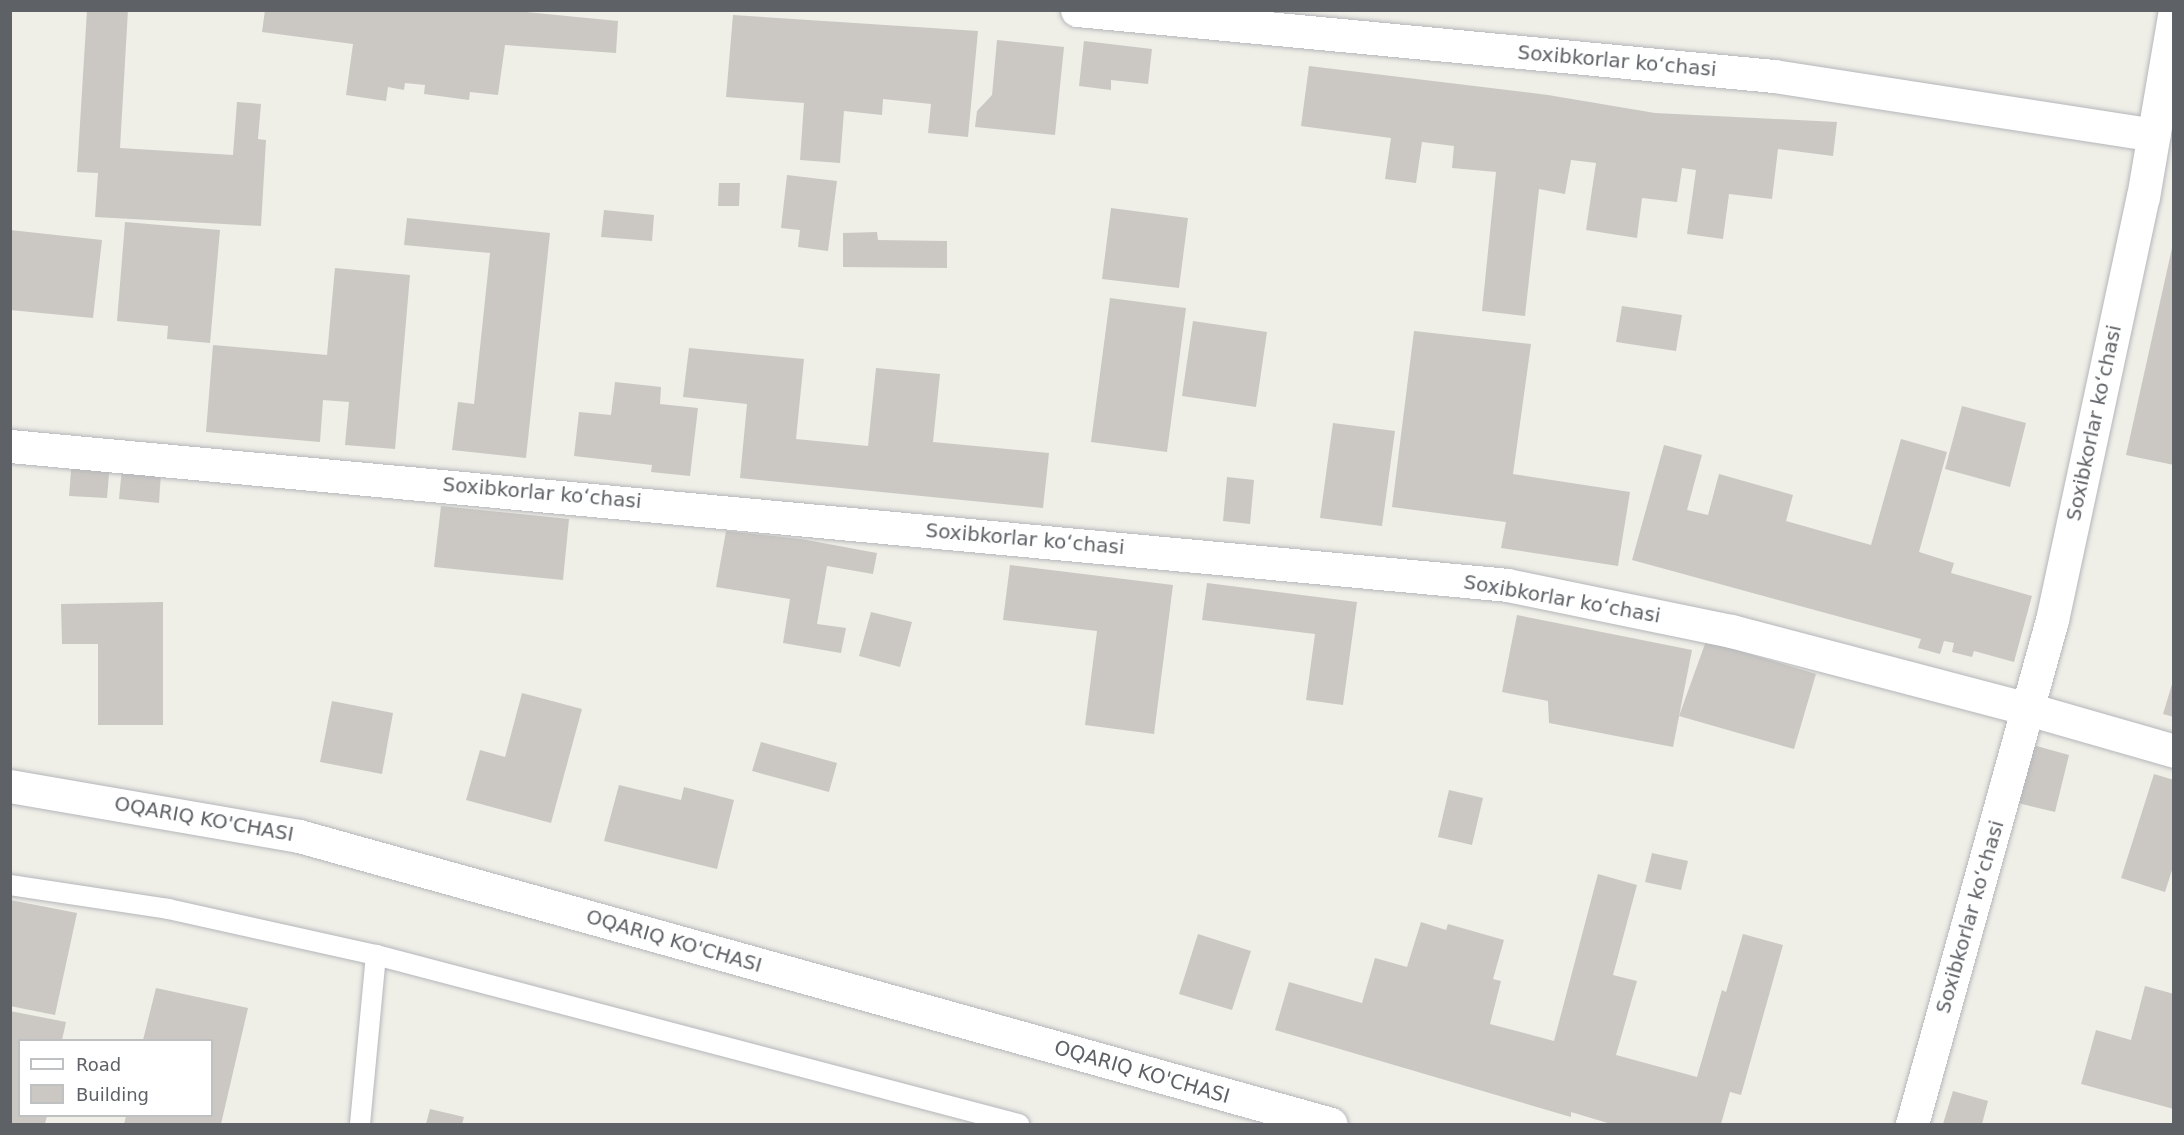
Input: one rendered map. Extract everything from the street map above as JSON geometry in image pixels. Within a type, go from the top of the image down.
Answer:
[{"type":"street","name":"Soxibkorlar koʻchasi","points":[[1077,10],[1774,76],[2153,135]]},
{"type":"street","name":"Soxibkorlar koʻchasi","points":[[1912,1125],[2052,620],[2143,197],[2174,16]]},
{"type":"street","name":"Soxibkorlar koʻchasi","points":[[10,446],[1507,585],[1731,631],[2028,709],[2174,751]]},
{"type":"street","name":"OQARIQ KO'CHASI","points":[[10,786],[299,836],[1331,1125]]},
{"type":"lane","points":[[10,885],[168,909],[375,955],[1019,1125]]},
{"type":"lane","points":[[360,1125],[375,955]]},
{"type":"building","points":[[87,10],[128,10],[120,148],[233,155],[237,102],[261,104],[258,139],[266,140],[261,226],[95,217],[98,173],[77,172]]},
{"type":"building","points":[[265,10],[505,10],[618,21],[616,53],[505,45],[498,95],[470,92],[469,100],[424,94],[425,85],[405,83],[404,90],[388,87],[386,101],[346,95],[353,44],[262,32]]},
{"type":"building","points":[[733,15],[978,31],[968,137],[928,133],[931,104],[883,99],[882,115],[844,111],[840,163],[800,160],[804,103],[726,97]]},
{"type":"building","points":[[997,40],[1064,47],[1055,135],[975,127],[977,111],[992,95]]},
{"type":"building","points":[[1084,41],[1152,49],[1148,84],[1111,80],[1111,90],[1079,86]]},
{"type":"building","points":[[1309,66],[1548,95],[1655,113],[1837,122],[1833,156],[1778,149],[1772,199],[1729,194],[1723,239],[1687,234],[1696,170],[1682,168],[1677,202],[1642,198],[1637,238],[1586,230],[1596,163],[1571,160],[1565,194],[1539,189],[1525,316],[1482,311],[1496,172],[1452,168],[1454,146],[1422,142],[1416,183],[1385,179],[1391,138],[1301,126]]},
{"type":"building","points":[[787,175],[837,181],[828,251],[798,247],[800,230],[781,228]]},
{"type":"building","points":[[719,183],[740,183],[739,206],[718,206]]},
{"type":"building","points":[[1111,208],[1188,218],[1179,288],[1102,279]]},
{"type":"building","points":[[604,210],[654,215],[652,241],[601,237]]},
{"type":"building","points":[[407,218],[550,233],[526,458],[452,450],[458,402],[474,404],[490,253],[404,245]]},
{"type":"building","points":[[125,222],[220,230],[210,343],[167,339],[168,326],[117,321]]},
{"type":"building","points":[[10,230],[102,240],[93,318],[10,310]]},
{"type":"building","points":[[877,232],[878,240],[947,241],[947,268],[843,267],[843,233]]},
{"type":"building","points":[[2174,239],[2174,465],[2126,455]]},
{"type":"building","points":[[335,268],[410,275],[395,449],[345,445],[349,402],[323,400],[320,442],[206,432],[213,345],[327,355]]},
{"type":"building","points":[[1110,298],[1186,308],[1167,452],[1091,442]]},
{"type":"building","points":[[1622,306],[1682,315],[1676,351],[1616,342]]},
{"type":"building","points":[[1193,321],[1267,332],[1256,407],[1182,396]]},
{"type":"building","points":[[1414,331],[1531,344],[1513,474],[1630,492],[1618,566],[1501,548],[1506,522],[1392,507]]},
{"type":"building","points":[[689,348],[804,359],[796,439],[868,446],[876,368],[940,374],[933,442],[1049,453],[1043,508],[740,478],[747,404],[683,397]]},
{"type":"building","points":[[615,382],[661,387],[660,404],[698,408],[690,476],[651,472],[652,465],[574,456],[579,412],[611,415]]},
{"type":"building","points":[[1962,406],[2026,423],[2010,487],[1945,469]]},
{"type":"building","points":[[1333,423],[1395,431],[1382,526],[1320,518]]},
{"type":"building","points":[[1901,439],[1947,452],[1919,552],[1954,563],[1951,573],[2032,596],[2014,662],[1974,651],[1972,657],[1952,652],[1954,643],[1944,641],[1940,654],[1918,648],[1921,639],[1632,560],[1664,445],[1702,455],[1687,510],[1708,515],[1719,474],[1793,495],[1786,521],[1871,545]]},
{"type":"building","points":[[72,459],[110,462],[107,498],[69,496]]},
{"type":"building","points":[[122,468],[161,472],[159,503],[119,499]]},
{"type":"building","points":[[1227,477],[1254,480],[1250,524],[1223,521]]},
{"type":"building","points":[[441,506],[569,519],[563,580],[434,567]]},
{"type":"building","points":[[726,531],[801,539],[877,553],[873,574],[827,566],[817,624],[846,628],[841,653],[783,643],[790,599],[716,587]]},
{"type":"building","points":[[1010,565],[1173,585],[1154,734],[1085,725],[1097,631],[1003,620]]},
{"type":"building","points":[[1207,583],[1357,602],[1343,705],[1306,700],[1315,634],[1202,620]]},
{"type":"building","points":[[163,602],[163,725],[98,725],[98,644],[62,644],[61,604]]},
{"type":"building","points":[[871,612],[912,622],[900,667],[859,656]]},
{"type":"building","points":[[1517,615],[1692,650],[1673,747],[1549,723],[1548,701],[1502,692]]},
{"type":"building","points":[[1706,641],[1816,674],[1794,749],[1679,716]]},
{"type":"building","points":[[2174,681],[2174,717],[2163,714]]},
{"type":"building","points":[[522,693],[582,709],[551,823],[466,800],[480,750],[505,757]]},
{"type":"building","points":[[332,701],[393,713],[382,774],[320,762]]},
{"type":"building","points":[[761,742],[837,763],[829,792],[752,771]]},
{"type":"building","points":[[2033,745],[2069,755],[2055,812],[2018,803]]},
{"type":"building","points":[[2154,774],[2174,780],[2174,864],[2165,892],[2121,878]]},
{"type":"building","points":[[619,785],[681,800],[684,787],[734,800],[717,869],[604,841]]},
{"type":"building","points":[[1449,790],[1483,798],[1472,845],[1438,837]]},
{"type":"building","points":[[1652,853],[1688,861],[1681,890],[1645,882]]},
{"type":"building","points":[[1598,874],[1637,885],[1613,975],[1637,981],[1616,1055],[1697,1077],[1722,990],[1726,992],[1743,934],[1783,945],[1741,1095],[1730,1092],[1721,1124],[1611,1124],[1571,1112],[1571,1117],[1275,1030],[1289,982],[1362,1003],[1375,958],[1407,967],[1421,922],[1446,930],[1448,924],[1504,940],[1493,979],[1501,981],[1490,1024],[1554,1041]]},
{"type":"building","points":[[10,900],[77,913],[55,1015],[10,1006]]},
{"type":"building","points":[[1198,934],[1251,951],[1232,1010],[1179,994]]},
{"type":"building","points":[[2145,986],[2174,994],[2174,1109],[2081,1084],[2096,1030],[2131,1040]]},
{"type":"building","points":[[156,988],[248,1008],[221,1124],[124,1124],[126,1117],[213,1117],[213,1039],[143,1039]]},
{"type":"building","points":[[10,1011],[66,1022],[62,1039],[18,1039],[18,1117],[47,1117],[45,1124],[10,1124]]},
{"type":"building","points":[[1953,1091],[1988,1101],[1982,1124],[1943,1124]]},
{"type":"building","points":[[430,1109],[464,1117],[462,1124],[426,1124]]}]
